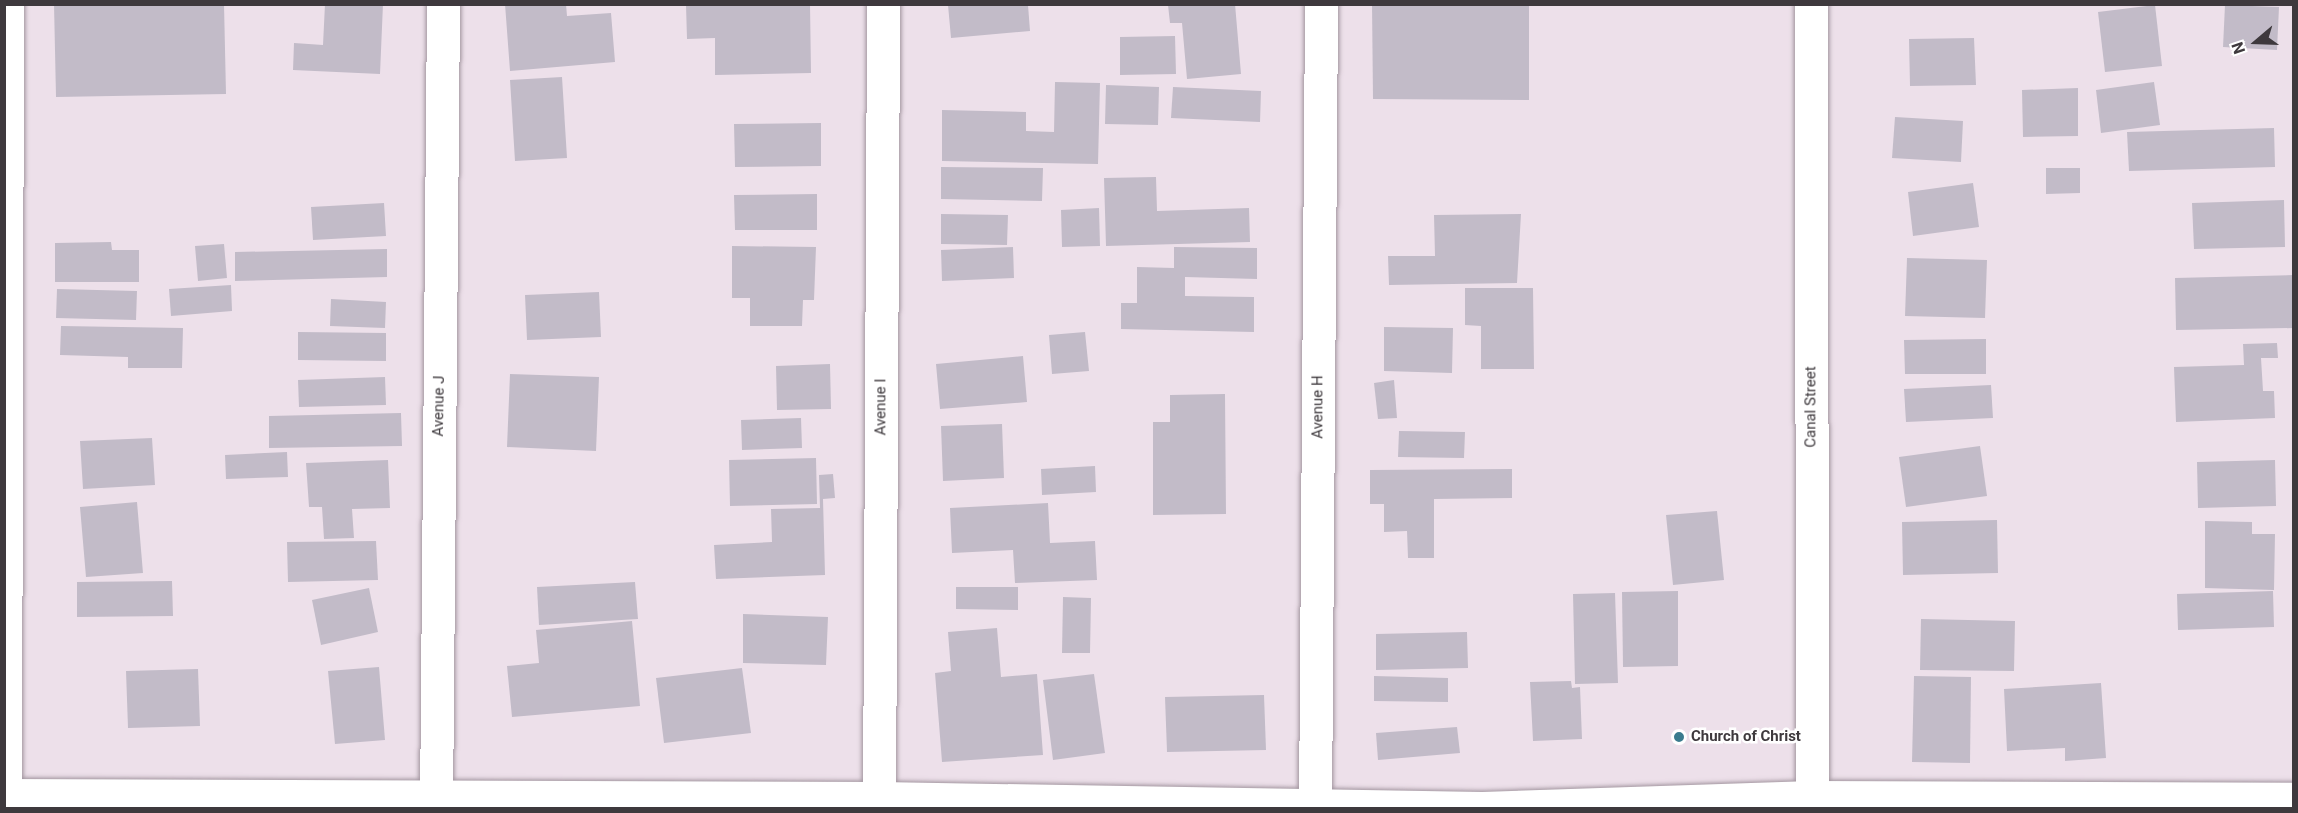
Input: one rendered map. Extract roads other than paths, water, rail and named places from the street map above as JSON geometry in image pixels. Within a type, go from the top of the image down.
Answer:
[{"type":"street","points":[[7,4],[5,799],[1315,807],[1579,807],[2294,799]]},
{"type":"street","name":"Avenue J","points":[[436,803],[443,4]]},
{"type":"street","name":"Avenue I","points":[[879,803],[883,4]]},
{"type":"street","name":"Avenue H","points":[[1315,807],[1321,4]]},
{"type":"street","name":"Canal Street","points":[[1811,4],[1812,803]]},
{"type":"place","name":"Church of Christ","points":[[1679,737]]}]
